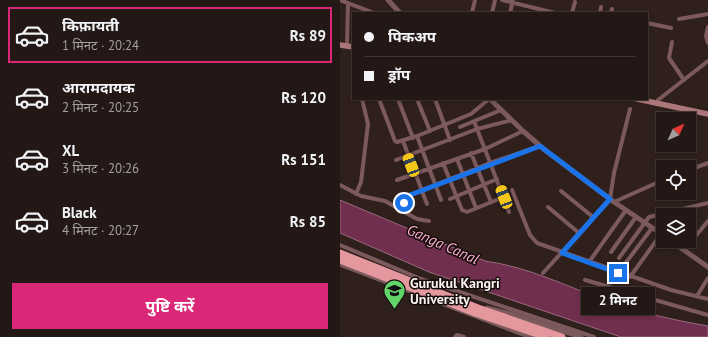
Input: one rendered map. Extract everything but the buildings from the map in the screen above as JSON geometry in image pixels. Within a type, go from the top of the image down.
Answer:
[{"type":"highway","points":[[340,253],[474,306],[562,337]]},
{"type":"highway","points":[[340,260],[475,313],[546,337]]},
{"type":"main road","points":[[340,45],[352,47]]},
{"type":"main road","points":[[648,98],[708,111]]},
{"type":"main road","points":[[642,100],[708,114]]},
{"type":"street","points":[[340,0],[371,12]]},
{"type":"street","points":[[388,0],[399,12]]},
{"type":"street","points":[[472,12],[475,0]]},
{"type":"street","points":[[492,12],[495,0]]},
{"type":"street","points":[[502,0],[513,1],[552,12]]},
{"type":"street","points":[[510,12],[513,1]]},
{"type":"street","points":[[572,12],[575,2]]},
{"type":"street","points":[[346,46],[348,3]]},
{"type":"street","points":[[600,12],[601,7]]},
{"type":"street","points":[[679,19],[708,14]]},
{"type":"street","points":[[648,23],[671,28]]},
{"type":"street","points":[[708,27],[706,36],[708,43]]},
{"type":"street","points":[[672,42],[669,58],[684,80]]},
{"type":"street","points":[[658,100],[708,61]]},
{"type":"street","points":[[356,194],[362,178],[368,124],[362,100]]},
{"type":"street","points":[[379,100],[395,141],[403,141],[415,137],[471,114],[489,100]]},
{"type":"street","points":[[398,100],[422,150],[441,200]]},
{"type":"street","points":[[417,100],[430,131]]},
{"type":"street","points":[[434,100],[450,140]]},
{"type":"street","points":[[491,100],[540,146],[656,231]]},
{"type":"street","points":[[612,200],[614,173],[630,109]]},
{"type":"street","points":[[460,127],[501,110]]},
{"type":"street","points":[[396,160],[477,129],[512,120]]},
{"type":"street","points":[[474,121],[510,212]]},
{"type":"street","points":[[397,180],[485,149],[523,131]]},
{"type":"street","points":[[403,141],[427,204]]},
{"type":"street","points":[[401,209],[410,195],[490,163],[540,146]]},
{"type":"street","points":[[471,154],[491,202]]},
{"type":"street","points":[[457,159],[476,208]]},
{"type":"street","points":[[443,163],[455,196],[462,210],[467,212],[504,197]]},
{"type":"street","points":[[696,167],[708,163]]},
{"type":"street","points":[[450,199],[497,179]]},
{"type":"street","points":[[543,274],[593,217],[612,200],[656,183]]},
{"type":"street","points":[[340,185],[356,194],[384,201],[417,219],[429,221]]},
{"type":"street","points":[[512,190],[534,239],[562,253],[618,273],[671,290],[708,299]]},
{"type":"street","points":[[561,192],[593,217]]},
{"type":"street","points":[[688,208],[708,203]]},
{"type":"street","points":[[548,207],[579,233]]},
{"type":"street","points":[[589,262],[626,210]]},
{"type":"street","points":[[619,258],[645,223],[652,216],[656,215]]},
{"type":"street","points":[[611,252],[636,216]]},
{"type":"street","points":[[684,250],[708,221]]},
{"type":"street","points":[[618,273],[652,228]]},
{"type":"street","points":[[630,277],[656,243]]},
{"type":"street","points":[[340,245],[421,279],[594,337]]},
{"type":"street","points":[[681,248],[708,267]]},
{"type":"street","points":[[340,264],[531,337]]},
{"type":"street","points":[[697,296],[708,278]]},
{"type":"street","points":[[585,280],[708,315]]},
{"type":"street","points":[[474,306],[511,314],[582,337]]},
{"type":"street","points":[[455,337],[457,335],[464,337]]},
{"type":"water","name":"Ganga Canal","points":[[340,200],[485,261],[531,272],[604,300],[643,312],[708,326],[708,337],[621,337],[429,272],[340,233]]},
{"type":"place","name":"Gurukul Kangri University","points":[[394,310]]},
{"type":"route","points":[[404,203],[410,195],[490,163],[540,146],[610,199],[562,253],[618,273]]}]
